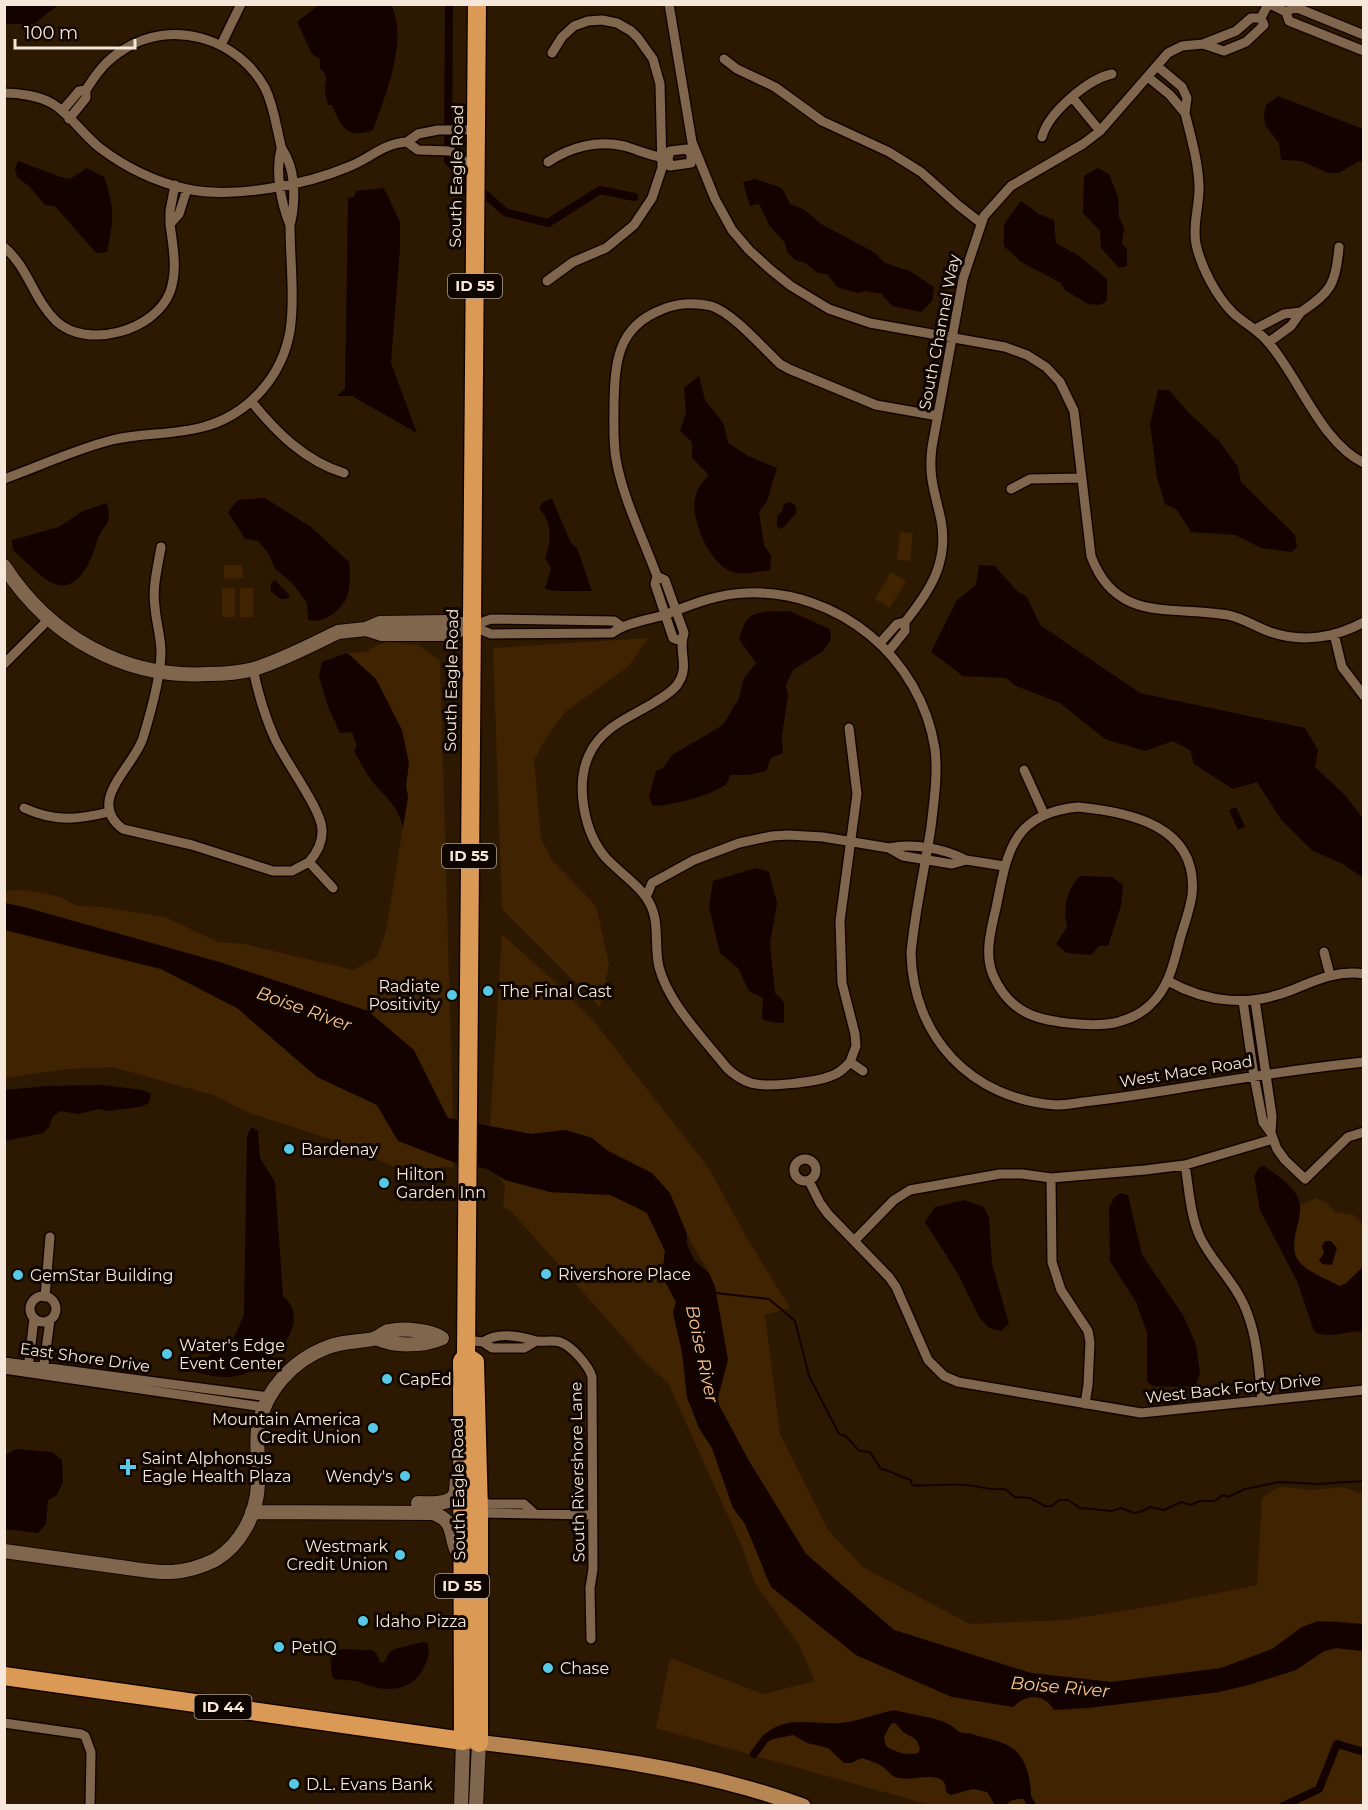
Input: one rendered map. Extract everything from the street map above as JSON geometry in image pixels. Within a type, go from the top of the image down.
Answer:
[{"type":"highway","name":"South Eagle Road","points":[[471,1742],[479,1513],[475,1362],[471,1346],[468,1173],[468,895],[477,4]]},
{"type":"highway","name":"South Eagle Road","points":[[471,1346],[462,1362],[463,1706],[471,1742]]},
{"type":"highway","points":[[463,1464],[471,1486],[472,1505],[479,1513]]},
{"type":"highway","name":"ID 44","points":[[4,1676],[471,1742]]},
{"type":"main road","name":"ID 44","points":[[471,1742],[673,1770],[756,1790],[803,1806]]},
{"type":"street","points":[[221,45],[241,4]]},
{"type":"street","points":[[669,4],[694,155],[732,230],[749,250],[791,286],[829,309],[850,317],[910,331],[1018,351],[1037,361],[1054,375],[1065,390],[1074,411],[1091,556],[1101,577],[1121,598],[1145,608],[1230,616],[1284,636],[1308,638],[1334,634],[1364,622]]},
{"type":"street","points":[[1269,4],[1286,12],[1289,21],[1364,51]]},
{"type":"street","name":"South Channel Way","points":[[1261,18],[1269,4]]},
{"type":"street","points":[[1286,12],[1295,7],[1364,35]]},
{"type":"street","name":"South Channel Way","points":[[888,652],[905,631],[906,622],[922,603],[933,583],[942,548],[941,522],[930,475],[932,447],[963,279],[981,223],[995,201],[1011,186],[1083,144],[1100,131],[1168,52],[1176,47],[1203,44],[1236,31],[1251,18],[1261,18]]},
{"type":"street","name":"South Channel Way","points":[[1203,44],[1224,51],[1246,42],[1264,25],[1261,18]]},
{"type":"street","points":[[552,52],[562,37],[574,26],[588,21],[602,20],[617,23],[631,31],[646,49],[657,70],[665,158],[670,166],[692,163],[694,155]]},
{"type":"street","points":[[4,479],[111,441],[206,426],[230,416],[251,401],[277,369],[284,354],[290,330],[290,225],[294,210],[292,183],[288,159],[281,149],[273,111],[265,88],[246,63],[221,45],[192,35],[177,34],[149,38],[113,57],[99,70],[86,90],[86,98],[69,119]]},
{"type":"street","points":[[724,59],[737,69],[775,87],[822,121],[889,152],[921,172],[981,223]]},
{"type":"street","points":[[1157,66],[1182,87],[1187,98],[1185,113],[1197,162],[1199,187],[1194,230],[1196,245],[1209,275],[1233,312],[1269,342],[1331,436],[1354,459],[1364,463]]},
{"type":"street","points":[[1042,137],[1045,126],[1072,97],[1101,76],[1112,74]]},
{"type":"street","points":[[1148,77],[1170,95],[1185,113]]},
{"type":"street","points":[[62,111],[79,91],[86,90]]},
{"type":"street","points":[[4,93],[42,98],[62,111],[92,141],[116,159],[146,175],[187,189],[236,192],[281,186],[337,172],[387,146],[407,142],[418,134],[438,130],[476,130]]},
{"type":"street","points":[[1072,97],[1100,131]]},
{"type":"street","points":[[407,142],[418,150],[451,152],[476,170]]},
{"type":"street","points":[[548,162],[574,147],[590,145],[624,146],[665,158]]},
{"type":"street","points":[[281,149],[278,160],[281,186],[284,210],[290,225]]},
{"type":"street","points":[[546,281],[573,262],[606,248],[634,225],[645,211],[657,187],[669,151],[688,150],[694,155]]},
{"type":"street","points":[[4,247],[21,263],[46,310],[57,322],[77,333],[101,334],[140,325],[161,308],[169,295],[174,279],[170,211],[175,185]]},
{"type":"street","points":[[170,224],[179,214],[187,189]]},
{"type":"street","points":[[1269,342],[1291,326],[1301,312],[1322,298],[1331,286],[1338,265],[1339,247]]},
{"type":"street","points":[[681,641],[673,638],[655,584],[657,576],[625,492],[616,458],[614,376],[619,353],[633,328],[654,312],[666,308],[693,303],[711,306],[732,319],[780,364],[789,369],[876,405],[938,416]]},
{"type":"street","points":[[1255,329],[1284,314],[1301,312]]},
{"type":"street","points":[[251,401],[268,423],[296,448],[326,467],[344,473]]},
{"type":"street","points":[[1011,489],[1030,478],[1082,478]]},
{"type":"street","points":[[161,547],[154,598],[161,653],[159,672],[143,738],[135,755],[111,790],[109,812],[116,824],[123,829],[192,844],[273,871],[292,871],[309,862],[319,848],[322,839],[320,820],[275,740],[261,702],[253,669]]},
{"type":"street","points":[[4,566],[23,593],[49,619],[71,636],[103,655],[159,672],[198,675],[253,669],[338,632],[366,629],[382,634],[446,634],[491,620],[614,621],[621,626]]},
{"type":"street","points":[[657,576],[665,580],[684,633],[681,641],[685,663],[683,676],[676,687],[619,722],[602,736],[589,755],[583,777],[584,799],[596,843],[604,855],[646,897],[654,916],[659,968],[666,986],[727,1068],[736,1077],[749,1083],[771,1086],[829,1077],[842,1071],[850,1062],[856,1046],[842,983],[840,921],[857,794],[849,728]]},
{"type":"street","name":"West Mace Road","points":[[472,626],[491,634],[612,633],[621,626],[676,611],[709,598],[759,593],[788,596],[815,603],[847,618],[880,643],[916,691],[933,738],[936,779],[928,848],[911,953],[914,983],[922,1012],[941,1045],[958,1064],[984,1084],[1014,1097],[1058,1105],[1364,1062]]},
{"type":"street","points":[[4,664],[49,619]]},
{"type":"street","name":"South Channel Way","points":[[880,643],[897,624],[906,622]]},
{"type":"street","points":[[1334,634],[1342,667],[1364,696]]},
{"type":"street","points":[[1024,770],[1044,814]]},
{"type":"street","points":[[1078,807],[1137,817],[1161,828],[1179,846],[1190,871],[1192,895],[1168,981],[1151,1004],[1139,1013],[1114,1023],[1103,1024],[1044,1020],[1016,1007],[1002,992],[993,974],[989,959],[989,943],[1009,850],[1018,835],[1044,814],[1078,807]]},
{"type":"street","points":[[24,808],[42,816],[61,819],[84,818],[109,812]]},
{"type":"street","points":[[646,897],[652,883],[701,856],[739,843],[788,835],[823,837],[889,848],[905,845],[928,848],[953,853],[966,860],[1004,866]]},
{"type":"street","points":[[889,848],[903,856],[926,860],[952,864],[966,860]]},
{"type":"street","points":[[309,862],[333,888]]},
{"type":"street","points":[[1324,952],[1330,975]]},
{"type":"street","points":[[1168,981],[1197,994],[1216,999],[1243,1001],[1280,994],[1330,975],[1354,972],[1364,974]]},
{"type":"street","points":[[1255,1000],[1272,1116],[1272,1136]]},
{"type":"street","points":[[1243,1001],[1263,1122],[1285,1160],[1305,1179],[1348,1137],[1364,1132]]},
{"type":"street","points":[[1249,1041],[1261,1039]]},
{"type":"street","points":[[850,1062],[863,1071]]},
{"type":"street","points":[[809,1181],[824,1209],[854,1241],[894,1200],[910,1190],[1000,1174],[1051,1178],[1185,1165],[1272,1136]]},
{"type":"street","points":[[1185,1165],[1201,1239],[1234,1284],[1254,1333],[1262,1401]]},
{"type":"street","points":[[1051,1178],[1051,1248],[1055,1278],[1060,1290],[1088,1331],[1090,1342],[1085,1404]]},
{"type":"street","points":[[45,1296],[50,1237]]},
{"type":"street","name":"West Back Forty Drive","points":[[854,1241],[896,1287],[933,1366],[944,1376],[958,1382],[1140,1413],[1364,1390]]},
{"type":"street","points":[[44,1371],[50,1320],[55,1306],[51,1299],[45,1296],[36,1298],[31,1304],[30,1312],[34,1318],[42,1322],[50,1320]]},
{"type":"street","points":[[28,1368],[34,1318]]},
{"type":"street","points":[[4,1551],[155,1572],[183,1571],[199,1567],[224,1554],[244,1532],[258,1483],[258,1430],[266,1402],[286,1373],[311,1354],[332,1345],[376,1338],[387,1343],[433,1342],[442,1338],[471,1346]]},
{"type":"street","name":"South Rivershore Lane","points":[[471,1346],[524,1348],[536,1341],[555,1342],[565,1344],[589,1367],[592,1377],[591,1639]]},
{"type":"street","name":"East Shore Drive","points":[[4,1362],[44,1371],[266,1402]]},
{"type":"street","name":"East Shore Drive","points":[[4,1369],[28,1368]]},
{"type":"street","points":[[253,1507],[443,1503],[455,1494],[456,1480],[463,1464]]},
{"type":"street","points":[[478,1491],[482,1501],[487,1504],[524,1504],[535,1514]]},
{"type":"street","points":[[253,1507],[433,1513],[441,1515],[449,1524],[456,1550],[462,1559]]},
{"type":"street","points":[[479,1513],[593,1515]]},
{"type":"street","points":[[4,1723],[81,1734],[88,1740],[91,1752],[90,1806]]},
{"type":"street","name":"South Eagle Road","points":[[461,1806],[471,1742]]},
{"type":"street","name":"South Eagle Road","points":[[471,1742],[476,1806]]},
{"type":"shaded area","points":[[900,532],[913,533],[910,561],[897,560]]},
{"type":"shaded area","points":[[224,565],[242,565],[243,578],[224,579]]},
{"type":"shaded area","points":[[891,572],[906,581],[890,608],[875,599]]},
{"type":"shaded area","points":[[222,588],[235,588],[235,617],[222,617]]},
{"type":"shaded area","points":[[240,588],[253,588],[253,617],[240,617]]},
{"type":"shaded area","points":[[648,638],[628,667],[565,712],[534,760],[541,839],[552,860],[596,906],[609,964],[600,1007],[502,909],[493,648]]},
{"type":"shaded area","points":[[390,642],[418,645],[440,660],[453,1119],[448,1117],[368,1011],[219,962],[5,903],[4,891],[25,890],[60,897],[77,906],[101,907],[165,917],[218,942],[244,944],[353,970],[377,957],[386,931],[408,797],[406,786],[409,763],[357,660],[347,653],[368,652],[375,646]]},
{"type":"shaded area","points":[[5,930],[161,969],[237,1008],[310,1071],[377,1105],[391,1129],[453,1162],[453,1168],[443,1166],[432,1183],[336,1141],[249,1113],[216,1096],[113,1067],[67,1069],[5,1078]]},
{"type":"shaded area","points":[[502,934],[556,983],[596,1024],[708,1167],[748,1240],[790,1308],[765,1315],[780,1434],[828,1530],[864,1568],[970,1624],[1065,1620],[1153,1606],[1257,1585],[1262,1498],[1277,1488],[1310,1490],[1343,1487],[1363,1494],[1363,1624],[1335,1621],[1302,1627],[1272,1649],[1221,1669],[1111,1682],[1031,1673],[894,1630],[806,1554],[749,1461],[716,1401],[728,1360],[715,1287],[652,1173],[608,1151],[592,1138],[565,1130],[531,1134],[490,1126]]},
{"type":"shaded area","points":[[499,1176],[505,1180],[550,1192],[610,1195],[647,1213],[665,1251],[662,1276],[676,1302],[673,1313],[682,1352],[687,1397],[699,1428],[712,1448],[733,1508],[745,1524],[766,1578],[777,1592],[856,1655],[952,1697],[1022,1699],[1031,1697],[1050,1703],[1088,1708],[1219,1692],[1296,1670],[1324,1651],[1337,1648],[1363,1651],[1363,1805],[930,1805],[656,1728],[670,1658],[763,1694],[815,1681],[799,1645],[755,1583],[742,1547],[668,1383],[644,1361],[512,1212],[503,1207],[505,1186]]},
{"type":"shaded area","points":[[1316,1198],[1327,1203],[1335,1212],[1354,1215],[1363,1225],[1363,1267],[1345,1284],[1339,1286],[1309,1270],[1297,1257],[1295,1238],[1300,1205]]},
{"type":"water","points":[[4,5],[58,5],[34,24],[5,24]]},
{"type":"water","points":[[319,5],[391,5],[396,19],[396,51],[389,84],[373,130],[364,133],[351,132],[342,125],[332,105],[328,105],[325,90],[326,78],[320,68],[320,59],[312,54],[297,22]]},
{"type":"water","points":[[1278,96],[1363,129],[1363,162],[1359,161],[1339,173],[1328,173],[1301,161],[1281,160],[1279,143],[1265,125],[1264,113],[1266,105]]},
{"type":"water","points":[[18,161],[70,179],[87,168],[104,177],[112,214],[107,252],[96,253],[55,206],[45,205],[30,187],[17,177],[15,169]]},
{"type":"water","points":[[1098,168],[1109,174],[1118,197],[1119,217],[1124,228],[1122,243],[1127,250],[1127,266],[1119,268],[1101,248],[1100,231],[1083,213],[1084,176]]},
{"type":"water","points":[[755,179],[782,188],[790,204],[805,210],[821,224],[874,252],[885,263],[910,271],[934,287],[932,301],[921,312],[892,306],[882,294],[865,291],[858,293],[837,287],[827,274],[818,273],[805,263],[795,260],[787,252],[785,243],[769,225],[759,204],[750,206],[743,182]]},
{"type":"water","points":[[384,188],[400,222],[391,363],[417,433],[352,396],[337,396],[345,389],[348,198],[354,197],[356,191]]},
{"type":"water","points":[[1021,201],[1039,214],[1054,220],[1056,243],[1079,256],[1107,279],[1107,301],[1100,305],[1088,304],[1065,290],[1061,283],[1021,262],[1004,246],[1004,224]]},
{"type":"water","points":[[699,376],[705,400],[724,424],[728,443],[748,456],[777,468],[767,501],[759,512],[764,545],[771,556],[770,570],[743,573],[724,568],[709,550],[698,527],[694,503],[700,486],[709,475],[692,458],[692,442],[680,431],[686,413],[684,388]]},
{"type":"water","points":[[1158,390],[1169,390],[1188,412],[1219,441],[1238,467],[1241,482],[1295,535],[1297,547],[1291,552],[1261,548],[1235,535],[1191,532],[1177,510],[1165,504],[1157,478],[1150,424]]},
{"type":"water","points":[[265,498],[311,527],[349,562],[350,582],[347,597],[329,617],[314,621],[308,620],[307,603],[293,584],[275,569],[269,554],[258,541],[245,539],[228,512],[238,500]]},
{"type":"water","points":[[552,499],[571,543],[577,548],[592,591],[545,589],[551,568],[545,558],[550,532],[539,508],[543,502]]},
{"type":"water","points":[[790,502],[796,506],[796,513],[780,529],[777,526],[777,516],[784,504]]},
{"type":"water","points":[[107,503],[108,521],[99,535],[92,557],[82,573],[69,584],[61,585],[48,581],[13,550],[12,540],[59,527],[83,511]]},
{"type":"water","points":[[979,565],[995,566],[1017,591],[1027,597],[1040,625],[1140,693],[1305,728],[1318,750],[1315,767],[1346,796],[1363,819],[1363,878],[1343,864],[1313,851],[1282,821],[1257,782],[1233,789],[1194,764],[1190,750],[1173,741],[1145,751],[1105,739],[1060,703],[1016,686],[1006,678],[963,676],[931,652],[957,600],[976,585]]},
{"type":"water","points":[[275,580],[290,596],[287,599],[280,599],[271,591],[271,584]]},
{"type":"water","points":[[789,611],[830,629],[831,640],[823,651],[793,670],[786,685],[788,695],[782,735],[783,753],[771,758],[766,771],[748,775],[730,775],[726,784],[712,792],[680,802],[653,806],[649,797],[656,771],[663,768],[672,755],[723,725],[739,698],[744,678],[756,663],[739,639],[746,622],[756,614]]},
{"type":"water","points":[[347,653],[376,679],[402,730],[409,763],[406,786],[408,797],[403,827],[394,807],[371,780],[354,751],[357,746],[352,732],[340,733],[327,704],[319,676],[322,662]]},
{"type":"water","points":[[1236,807],[1245,827],[1238,830],[1229,810]]},
{"type":"water","points":[[756,868],[769,872],[777,903],[770,944],[775,993],[784,1002],[784,1023],[762,1019],[763,998],[749,991],[738,968],[720,953],[709,907],[713,881]]},
{"type":"water","points":[[1080,876],[1112,877],[1123,885],[1121,906],[1108,946],[1099,946],[1091,955],[1067,953],[1056,944],[1067,927],[1065,913],[1069,894]]},
{"type":"water","name":"Boise River","points":[[5,903],[219,962],[368,1011],[414,1050],[448,1118],[531,1134],[565,1130],[592,1138],[608,1151],[652,1173],[670,1193],[687,1234],[687,1244],[694,1260],[709,1273],[715,1287],[728,1360],[717,1401],[749,1461],[806,1554],[894,1630],[1031,1673],[1111,1682],[1221,1668],[1272,1649],[1302,1627],[1318,1621],[1363,1624],[1363,1651],[1337,1648],[1324,1651],[1296,1670],[1219,1692],[1054,1710],[1045,1700],[1035,1697],[1024,1699],[1013,1707],[952,1697],[856,1655],[771,1587],[745,1524],[733,1508],[712,1448],[699,1428],[687,1397],[682,1352],[673,1313],[676,1302],[662,1276],[665,1251],[647,1213],[610,1195],[550,1192],[505,1180],[488,1169],[453,1162],[398,1141],[377,1105],[317,1077],[237,1008],[161,969],[5,930]]},
{"type":"water","points":[[103,1085],[143,1090],[151,1094],[149,1103],[140,1107],[108,1111],[98,1109],[79,1114],[60,1111],[52,1117],[50,1126],[43,1133],[5,1141],[5,1090],[47,1086]]},
{"type":"water","points":[[251,1127],[258,1131],[260,1158],[275,1182],[283,1296],[292,1308],[294,1320],[291,1332],[283,1345],[261,1365],[237,1376],[216,1376],[195,1372],[194,1366],[233,1340],[244,1315],[247,1136]]},
{"type":"water","points":[[1264,1166],[1289,1186],[1299,1202],[1299,1219],[1294,1246],[1299,1262],[1312,1273],[1339,1286],[1345,1284],[1363,1267],[1363,1331],[1325,1335],[1314,1331],[1297,1281],[1260,1210],[1254,1176],[1259,1167]]},
{"type":"water","points":[[1120,1193],[1128,1195],[1142,1255],[1183,1315],[1196,1345],[1200,1373],[1196,1385],[1152,1386],[1147,1381],[1147,1333],[1136,1302],[1110,1261],[1109,1207]]},
{"type":"water","points":[[964,1200],[984,1207],[989,1218],[992,1264],[1009,1324],[1001,1331],[989,1328],[979,1317],[958,1274],[925,1222],[935,1207]]},
{"type":"water","points":[[1325,1241],[1331,1241],[1337,1248],[1332,1265],[1322,1264],[1319,1260],[1324,1253],[1322,1246]]},
{"type":"water","points":[[16,1449],[52,1452],[62,1460],[63,1482],[57,1495],[48,1500],[46,1524],[38,1533],[5,1529],[5,1455]]},
{"type":"water","points":[[422,1642],[427,1643],[428,1646],[429,1654],[426,1662],[416,1679],[403,1687],[387,1689],[368,1686],[357,1681],[334,1679],[331,1659],[333,1653],[342,1649],[372,1650],[380,1662],[384,1663],[389,1653],[395,1649]]},
{"type":"water","points":[[895,1710],[940,1720],[961,1733],[969,1733],[1009,1746],[1020,1755],[1023,1761],[1029,1775],[1031,1796],[1029,1799],[1010,1801],[1007,1805],[995,1805],[987,1792],[973,1789],[951,1795],[946,1792],[945,1784],[941,1779],[935,1777],[902,1779],[895,1777],[880,1765],[862,1758],[851,1763],[844,1763],[828,1748],[807,1743],[793,1735],[769,1740],[762,1737],[780,1725],[789,1723],[846,1722]],"holes":[[[895,1723],[917,1741],[920,1749],[918,1753],[901,1753],[886,1746],[884,1737],[891,1724]]]},
{"type":"waterway","points":[[449,4],[448,161],[505,212],[548,223],[600,190],[634,197]]},
{"type":"waterway","points":[[716,1293],[769,1299],[795,1321],[809,1376],[839,1434],[846,1436],[859,1451],[870,1452],[881,1469],[911,1480],[912,1485],[959,1485],[1005,1489],[1015,1497],[1030,1498],[1045,1506],[1052,1506],[1059,1500],[1068,1500],[1080,1508],[1112,1511],[1121,1508],[1134,1513],[1150,1507],[1164,1510],[1181,1502],[1190,1505],[1200,1501],[1214,1501],[1223,1495],[1228,1497],[1245,1489],[1280,1482],[1317,1484],[1364,1481]]},
{"type":"waterway","points":[[754,1754],[765,1739],[774,1733]]},
{"type":"waterway","points":[[1283,1806],[1319,1789],[1337,1744],[1364,1752]]},
{"type":"waterway","points":[[1020,1793],[1026,1795],[1032,1806]]},
{"type":"place","name":"The Final Cast","points":[[488,991]]},
{"type":"place","name":"Radiate Positivity","points":[[452,995]]},
{"type":"place","name":"Bardenay","points":[[289,1149]]},
{"type":"place","name":"Hilton Garden Inn","points":[[384,1183]]},
{"type":"place","name":"Rivershore Place","points":[[546,1274]]},
{"type":"place","name":"GemStar Building","points":[[18,1275]]},
{"type":"place","name":"Water's Edge Event Center","points":[[167,1354]]},
{"type":"place","name":"CapEd","points":[[387,1379]]},
{"type":"place","name":"Mountain America Credit Union","points":[[373,1428]]},
{"type":"place","name":"Saint Alphonsus Eagle Health Plaza","points":[[128,1467]]},
{"type":"place","name":"Wendy's","points":[[405,1476]]},
{"type":"place","name":"Westmark Credit Union","points":[[400,1555]]},
{"type":"place","name":"Idaho Pizza","points":[[363,1621]]},
{"type":"place","name":"PetIQ","points":[[279,1647]]},
{"type":"place","name":"Chase","points":[[548,1668]]},
{"type":"place","name":"D.L. Evans Bank","points":[[294,1784]]}]
